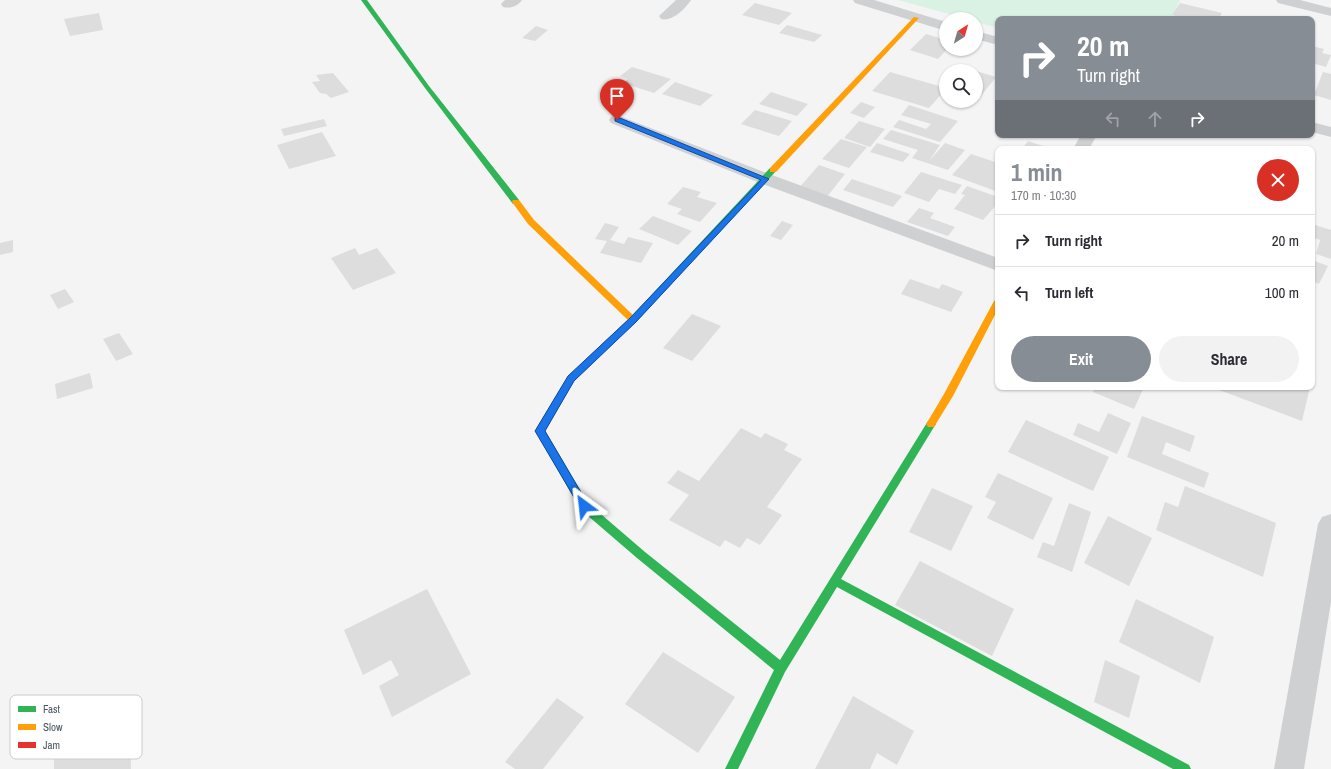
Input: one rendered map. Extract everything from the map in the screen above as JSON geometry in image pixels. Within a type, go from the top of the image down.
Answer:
[{"type":"street","points":[[364,0],[427,88],[531,222],[633,320]]},
{"type":"street","points":[[666,16],[684,0]]},
{"type":"street","points":[[860,0],[939,25]]},
{"type":"street","points":[[1283,0],[1331,12]]},
{"type":"street","points":[[781,668],[641,555],[584,506],[540,431],[571,379],[633,320],[916,18]]},
{"type":"street","points":[[983,37],[995,40]]},
{"type":"street","points":[[617,120],[766,179],[995,264]]},
{"type":"street","points":[[1315,128],[1331,132]]},
{"type":"street","points":[[731,769],[781,668],[948,396],[995,307]]},
{"type":"street","points":[[1289,769],[1331,524]]},
{"type":"street","points":[[835,581],[1185,769]]},
{"type":"green space","points":[[898,0],[1180,0],[1172,16],[995,16],[995,27],[983,24],[983,12],[942,12]]},
{"type":"building","points":[[755,3],[792,13],[779,25],[742,15]]},
{"type":"building","points":[[1180,3],[1222,13],[1220,16],[1172,15]]},
{"type":"building","points":[[99,13],[103,30],[70,36],[64,19]]},
{"type":"building","points":[[787,25],[822,35],[814,42],[779,33]]},
{"type":"building","points":[[536,26],[548,30],[535,41],[522,38]]},
{"type":"building","points":[[926,34],[939,38],[939,56],[941,56],[938,59],[910,50]]},
{"type":"building","points":[[1315,47],[1324,49],[1322,53],[1331,55],[1326,67],[1315,64]]},
{"type":"building","points":[[632,67],[671,79],[654,93],[623,83],[628,79],[620,76]]},
{"type":"building","points":[[890,72],[939,86],[939,97],[929,108],[872,91]]},
{"type":"building","points":[[1323,72],[1331,74],[1331,100],[1315,95]]},
{"type":"building","points":[[333,73],[349,92],[331,98],[326,94],[320,93],[312,82],[320,81],[316,75]]},
{"type":"building","points":[[983,73],[995,77],[983,93]]},
{"type":"building","points":[[675,82],[713,95],[700,106],[662,94]]},
{"type":"building","points":[[771,92],[808,104],[797,116],[759,104]]},
{"type":"building","points":[[861,102],[875,107],[864,118],[850,113]]},
{"type":"building","points":[[909,105],[958,121],[940,142],[893,127],[899,120],[926,129],[931,124],[901,115]]},
{"type":"building","points":[[755,110],[792,121],[779,136],[741,124]]},
{"type":"building","points":[[324,119],[327,126],[284,136],[281,129]]},
{"type":"building","points":[[859,121],[885,129],[870,147],[844,138]]},
{"type":"building","points":[[891,130],[940,145],[929,161],[945,143],[965,150],[948,170],[912,158],[918,150],[883,139]]},
{"type":"building","points":[[322,132],[336,156],[289,169],[277,145]]},
{"type":"building","points":[[841,139],[867,147],[849,168],[822,159]]},
{"type":"building","points":[[1028,141],[1043,146],[1024,146]]},
{"type":"building","points":[[877,143],[910,154],[903,162],[870,152]]},
{"type":"building","points":[[971,154],[995,162],[995,191],[952,175]]},
{"type":"building","points":[[819,165],[845,174],[826,198],[798,189]]},
{"type":"building","points":[[921,172],[962,185],[955,194],[939,189],[929,202],[904,193]]},
{"type":"building","points":[[852,179],[902,196],[893,207],[843,190]]},
{"type":"building","points":[[967,186],[995,196],[995,206],[983,220],[954,209],[965,195],[961,194]]},
{"type":"building","points":[[683,187],[701,192],[697,197],[717,203],[700,222],[677,214],[682,209],[667,204]]},
{"type":"building","points":[[919,208],[934,213],[930,218],[955,227],[948,236],[907,222]]},
{"type":"building","points":[[653,216],[692,231],[678,245],[639,229]]},
{"type":"building","points":[[782,221],[793,225],[781,240],[770,236]]},
{"type":"building","points":[[605,223],[619,227],[610,240],[624,244],[628,237],[653,243],[641,263],[600,253],[607,241],[595,239]]},
{"type":"building","points":[[1315,225],[1331,230],[1331,259],[1316,254],[1320,240],[1315,238]]},
{"type":"building","points":[[13,240],[13,252],[0,255],[0,243]]},
{"type":"building","points":[[355,248],[359,255],[377,248],[396,273],[353,290],[331,258]]},
{"type":"building","points":[[1315,261],[1328,266],[1319,284],[1315,282]]},
{"type":"building","points":[[910,279],[939,289],[942,284],[963,292],[951,312],[901,294]]},
{"type":"building","points":[[65,289],[74,302],[58,309],[50,295]]},
{"type":"building","points":[[692,314],[721,326],[692,361],[663,348]]},
{"type":"building","points":[[119,333],[133,354],[116,361],[103,339]]},
{"type":"building","points":[[90,373],[93,388],[57,399],[55,384]]},
{"type":"building","points":[[1094,390],[1143,390],[1134,409],[1093,392]]},
{"type":"building","points":[[1219,390],[1309,390],[1302,421]]},
{"type":"building","points":[[1108,413],[1131,423],[1117,454],[1073,435],[1078,423],[1099,432]]},
{"type":"building","points":[[1142,416],[1195,436],[1190,452],[1166,442],[1162,454],[1209,473],[1204,488],[1127,457]]},
{"type":"building","points":[[1026,420],[1109,457],[1093,491],[1008,452]]},
{"type":"building","points":[[741,428],[761,438],[765,433],[788,444],[784,450],[802,459],[767,507],[782,515],[760,545],[747,538],[740,548],[725,540],[720,547],[669,520],[689,495],[667,483],[678,470],[699,481]]},
{"type":"building","points":[[998,473],[1053,498],[1033,540],[987,518],[996,502],[985,497]]},
{"type":"building","points":[[1185,486],[1276,523],[1263,577],[1156,530],[1165,502],[1178,507]]},
{"type":"building","points":[[932,488],[973,506],[951,551],[909,532]]},
{"type":"building","points":[[1069,503],[1091,512],[1072,572],[1037,557],[1043,542],[1054,546]]},
{"type":"building","points":[[1108,516],[1152,538],[1129,586],[1084,563]]},
{"type":"building","points":[[920,561],[1014,609],[992,656],[895,605]]},
{"type":"building","points":[[427,589],[471,674],[392,717],[379,686],[399,675],[391,660],[363,675],[344,630]]},
{"type":"building","points":[[1136,599],[1214,637],[1200,683],[1119,642]]},
{"type":"building","points":[[663,652],[735,697],[698,753],[625,704]]},
{"type":"building","points":[[1105,660],[1140,676],[1129,718],[1094,702]]},
{"type":"building","points":[[853,696],[914,731],[897,765],[877,753],[870,769],[815,769]]},
{"type":"building","points":[[557,698],[584,717],[543,769],[515,769],[505,762]]},
{"type":"building","points":[[54,759],[131,759],[131,769],[54,769]]},
{"type":"traffic: fast","points":[[364,0],[427,87],[516,202]]},
{"type":"traffic: fast","points":[[605,346],[633,320],[773,170]]},
{"type":"traffic: fast","points":[[731,769],[781,668],[931,424]]},
{"type":"traffic: fast","points":[[541,432],[584,506],[641,555],[781,668]]},
{"type":"traffic: fast","points":[[835,581],[1185,769]]},
{"type":"traffic: slow","points":[[773,170],[916,18]]},
{"type":"traffic: slow","points":[[516,202],[531,222],[633,320]]},
{"type":"traffic: slow","points":[[931,424],[948,396],[995,307]]},
{"type":"traffic: jam","points":[[541,432],[540,431],[571,379],[605,346]]},
{"type":"route","points":[[584,506],[540,431],[571,379],[633,320],[766,179],[617,120]]}]
